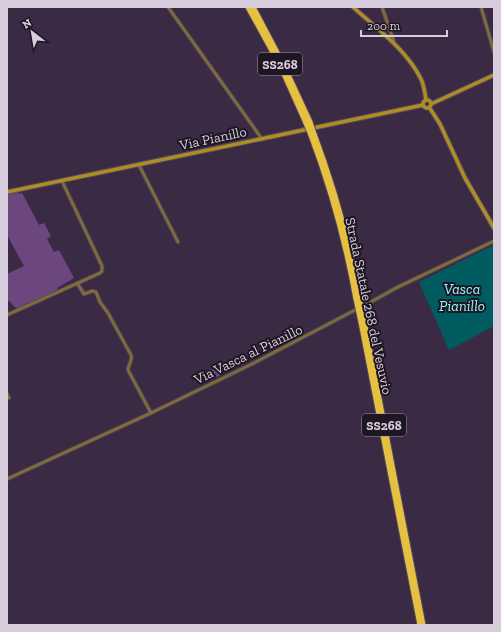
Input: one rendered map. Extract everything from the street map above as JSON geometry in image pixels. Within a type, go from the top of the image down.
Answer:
[{"type":"highway","name":"Strada Statale 268 del Vesuvio","points":[[248,7],[281,67],[308,123]]},
{"type":"highway","name":"Strada Statale 268 del Vesuvio","points":[[253,7],[284,66],[308,123],[340,210],[350,250],[420,625]]},
{"type":"highway","name":"Strada Statale 268 del Vesuvio","points":[[404,535],[423,625]]},
{"type":"street","points":[[168,7],[262,139]]},
{"type":"street","points":[[353,7],[395,45],[410,62],[422,80],[426,100],[424,105],[426,108],[494,75]]},
{"type":"street","points":[[382,7],[395,45]]},
{"type":"street","points":[[481,7],[494,52]]},
{"type":"street","points":[[426,100],[429,100],[465,178],[494,228]]},
{"type":"street","name":"Via Pianillo","points":[[7,192],[424,105]]},
{"type":"street","points":[[140,165],[178,242]]},
{"type":"street","points":[[7,315],[102,271],[102,266],[62,181]]},
{"type":"street","name":"Via Vasca al Pianillo","points":[[7,479],[151,413],[252,364],[396,288],[494,241]]},
{"type":"street","points":[[78,283],[84,294],[92,291],[96,292],[100,302],[108,313],[131,355],[132,360],[128,370],[151,413]]},
{"type":"street","points":[[7,394],[9,398]]},
{"type":"shaded area","points":[[17,191],[19,194],[22,193],[39,225],[44,223],[51,236],[47,239],[54,252],[59,250],[74,278],[57,288],[58,291],[17,309],[7,299],[7,274],[24,266],[7,235],[7,193]]},
{"type":"shaded area","points":[[217,366],[221,375],[204,383],[200,374]]},
{"type":"water","name":"Vasca Pianillo","points":[[494,245],[494,326],[449,350],[419,282]]}]
